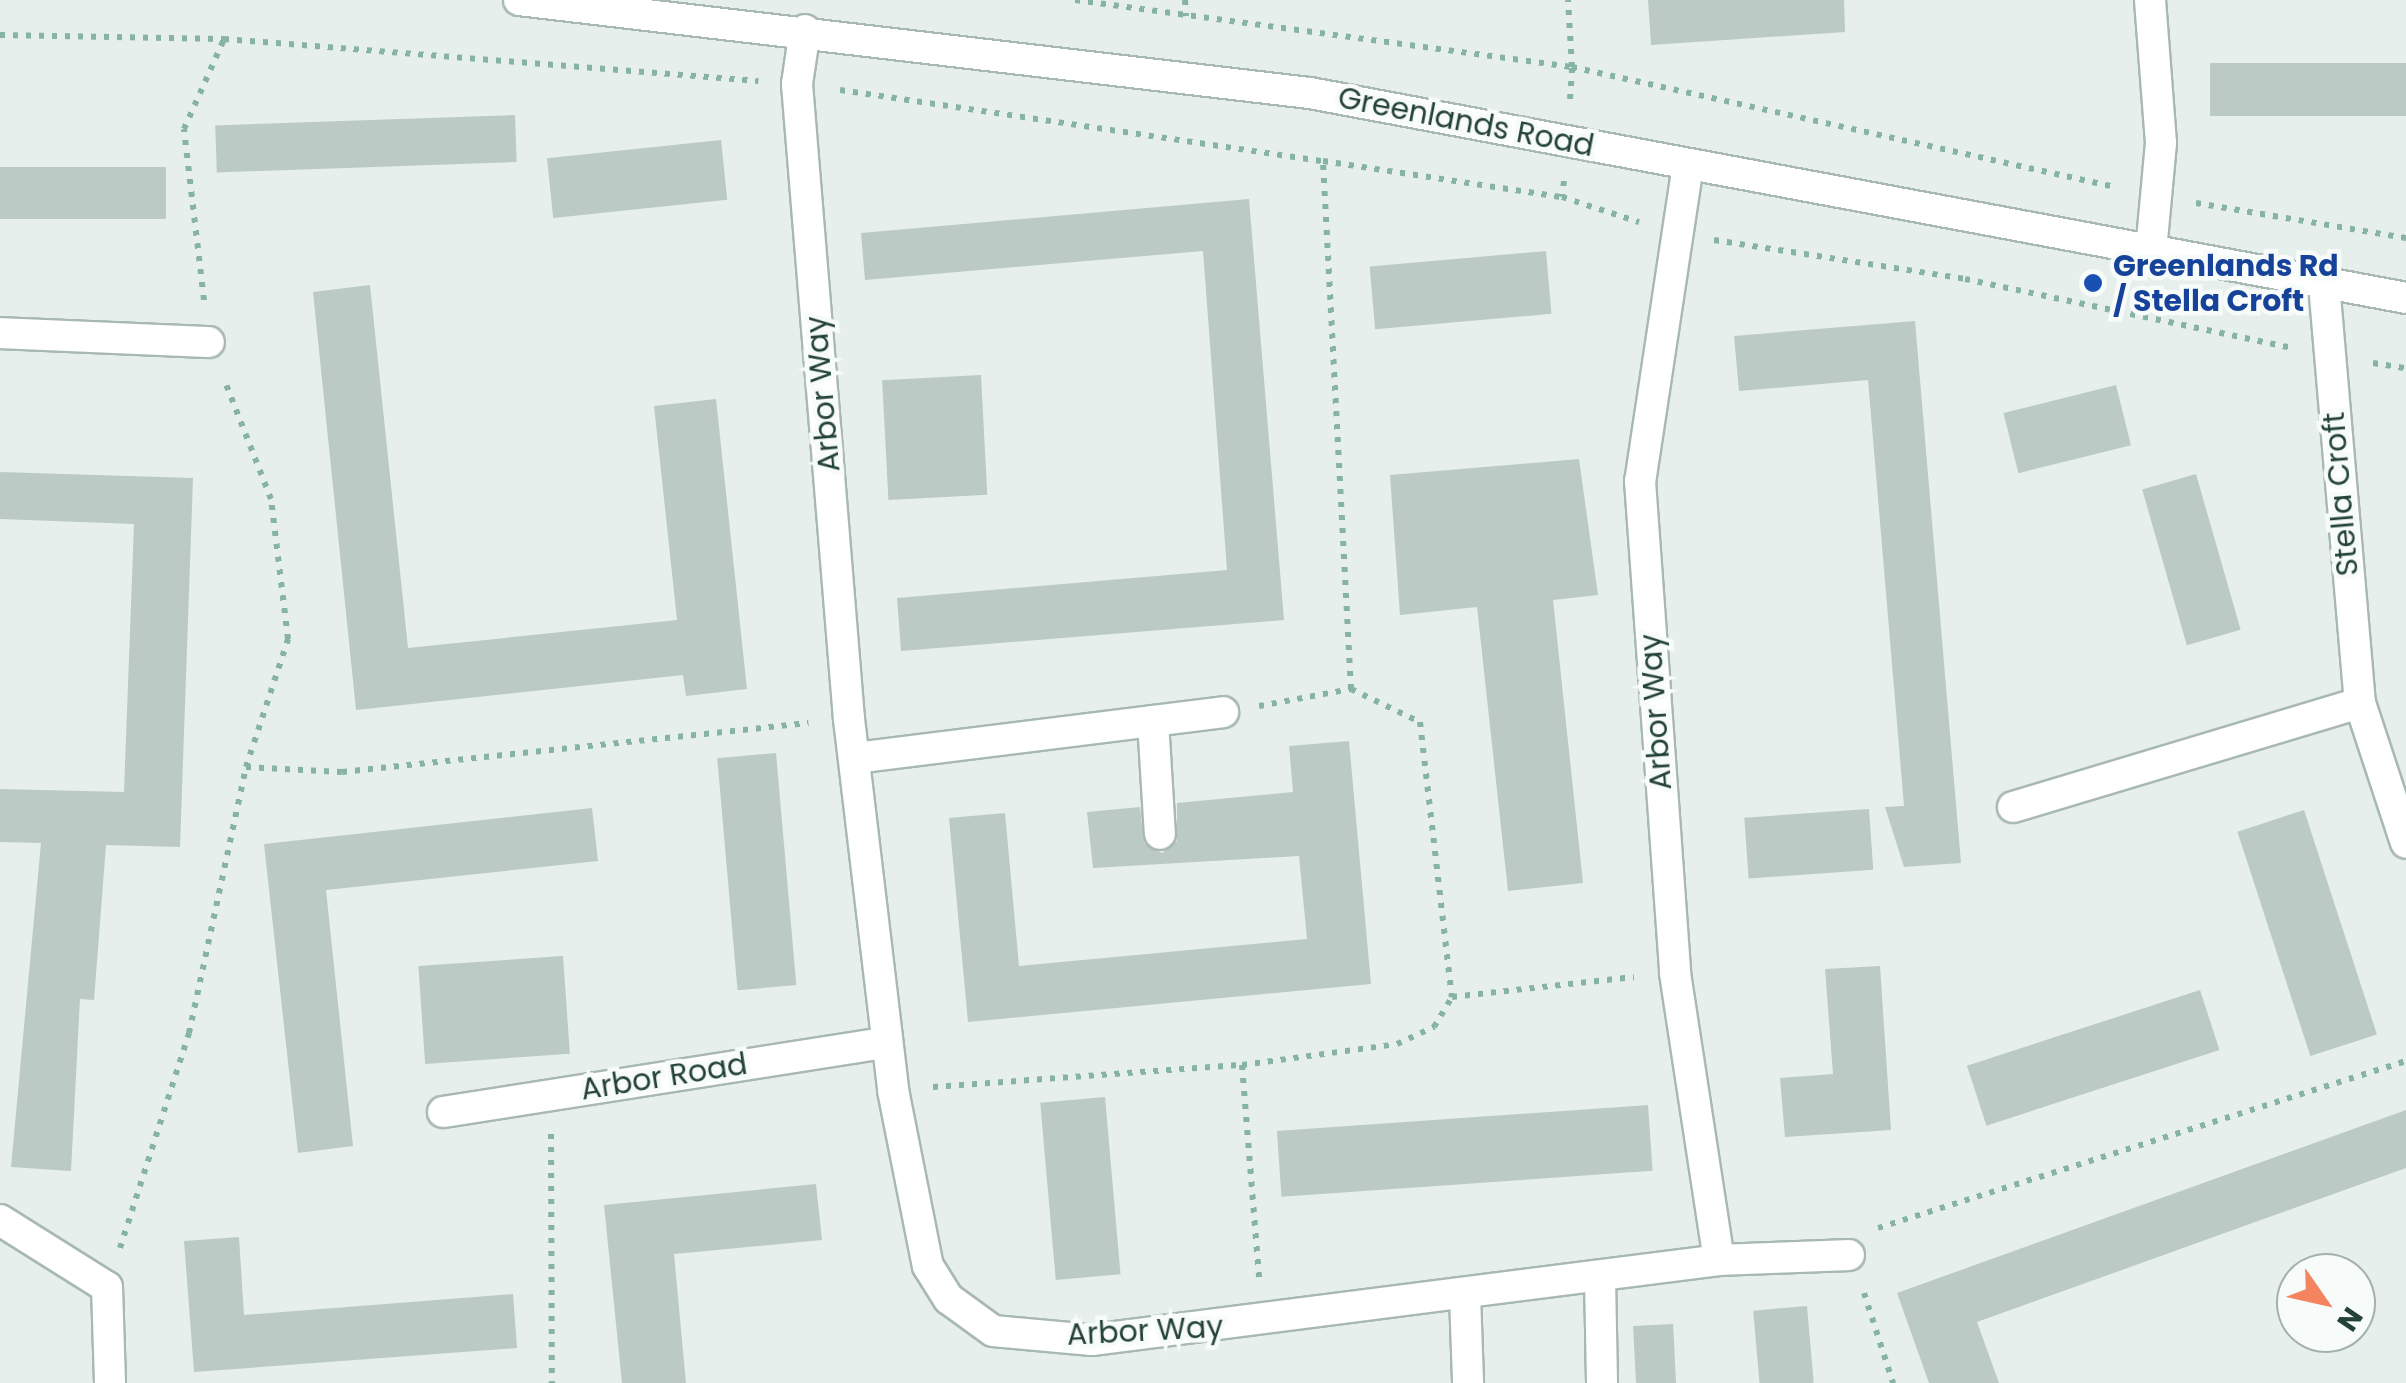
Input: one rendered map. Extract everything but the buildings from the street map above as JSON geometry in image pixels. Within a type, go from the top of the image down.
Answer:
[{"type":"street","name":"Greenlands Road","points":[[522,0],[805,30],[1310,93],[2406,298]]},
{"type":"street","points":[[2150,0],[2161,143],[2152,250]]},
{"type":"street","name":"Arbor Way","points":[[805,30],[797,84],[849,719],[893,1090],[928,1266],[949,1300],[993,1330],[1092,1340],[1262,1323],[1719,1260],[1849,1254]]},
{"type":"street","name":"Arbor Way","points":[[1688,164],[1640,480],[1675,973],[1719,1260]]},
{"type":"street","name":"Stella Croft","points":[[2324,284],[2360,703],[2406,843]]},
{"type":"street","points":[[0,333],[210,342]]},
{"type":"street","points":[[2013,807],[2360,703]]},
{"type":"street","points":[[855,758],[1223,712]]},
{"type":"street","points":[[1153,721],[1160,834]]},
{"type":"street","name":"Arbor Road","points":[[442,1112],[886,1044]]},
{"type":"street","points":[[0,1220],[108,1288],[110,1383]]},
{"type":"street","points":[[1600,1278],[1602,1383]]},
{"type":"street","points":[[1465,1295],[1468,1383]]},
{"type":"path","points":[[1075,0],[1572,68],[1568,0]]},
{"type":"path","points":[[1185,0],[1186,16]]},
{"type":"path","points":[[0,35],[224,39],[797,84],[1562,198]]},
{"type":"path","points":[[108,1288],[189,1032],[246,767],[288,638],[271,499],[210,342],[184,129],[224,39]]},
{"type":"path","points":[[1323,161],[1352,689]]},
{"type":"path","points":[[893,1090],[1242,1065],[1397,1044],[1434,1028],[1452,997],[1420,722],[1352,689],[1223,712]]},
{"type":"path","points":[[246,767],[342,772],[849,719]]},
{"type":"path","points":[[1452,997],[1675,973]]},
{"type":"path","points":[[1893,1383],[1849,1254],[1868,1231],[2406,1061]]},
{"type":"path","points":[[1242,1065],[1262,1323]]},
{"type":"path","points":[[551,1094],[552,1383]]},
{"type":"place","name":"Greenlands Rd / Stella Croft","points":[[2093,283]]}]
